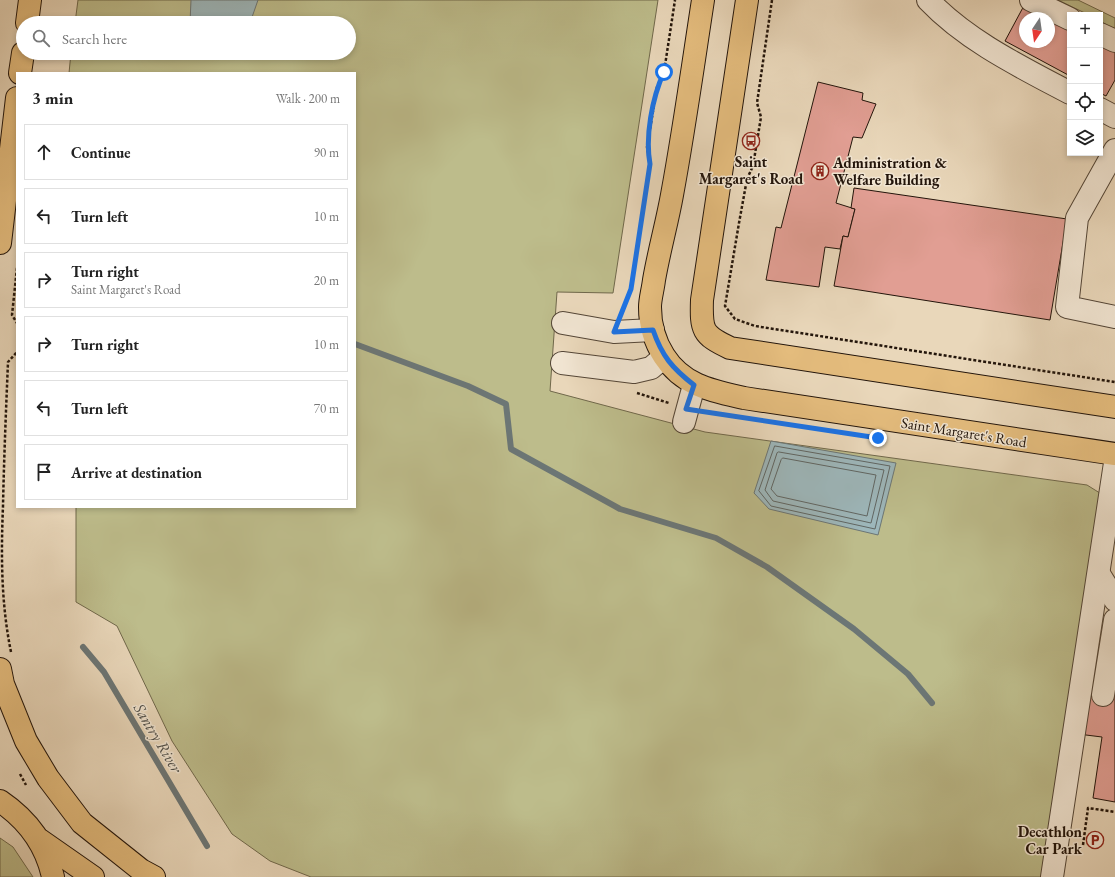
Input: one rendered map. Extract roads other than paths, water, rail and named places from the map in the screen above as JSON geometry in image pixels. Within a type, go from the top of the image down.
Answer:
[{"type":"main road","points":[[28,16],[30,0]]},
{"type":"main road","name":"Saint Margaret's Road","points":[[703,0],[672,196],[659,247],[650,307],[653,330],[664,357],[677,372],[694,385],[708,391],[744,398],[1115,454]]},
{"type":"main road","points":[[747,0],[702,300],[701,322],[711,339],[730,348],[1115,407]]},
{"type":"main road","points":[[20,72],[22,60]]},
{"type":"main road","points":[[0,243],[16,107]]},
{"type":"main road","points":[[6,661],[3,684],[26,741],[48,778],[82,823],[141,870],[154,877]]},
{"type":"main road","points":[[0,788],[6,806],[40,840],[94,877]]},
{"type":"main road","points":[[40,840],[53,877]]},
{"type":"lane","points":[[1031,0],[1067,18]]},
{"type":"lane","points":[[935,3],[1004,58],[1067,91]]},
{"type":"lane","points":[[1103,35],[1115,41]]},
{"type":"lane","points":[[1103,111],[1115,117]]},
{"type":"lane","points":[[1115,150],[1077,218],[1067,307],[1115,317]]},
{"type":"lane","points":[[564,323],[614,332],[653,330]]},
{"type":"lane","points":[[562,363],[634,372],[652,368],[664,357]]},
{"type":"lane","points":[[685,416],[694,385]]},
{"type":"lane","points":[[1052,877],[1115,463]]},
{"type":"lane","points":[[1099,574],[1115,600]]},
{"type":"lane","points":[[1103,695],[1115,620]]},
{"type":"water","points":[[191,0],[258,0],[252,16],[190,16]]},
{"type":"water","points":[[771,441],[896,463],[878,535],[769,509],[754,493]]},
{"type":"waterway","points":[[356,344],[468,386],[506,404],[511,449],[620,509],[716,538],[767,567],[854,629],[908,674],[932,703]]},
{"type":"waterway","name":"Santry River","points":[[83,647],[104,672],[207,846]]},
{"type":"place","name":"Saint Margaret's Road","points":[[751,141]]},
{"type":"place","name":"Administration & Welfare Building","points":[[820,171]]},
{"type":"place","name":"Decathlon Car Park","points":[[1095,840]]}]
